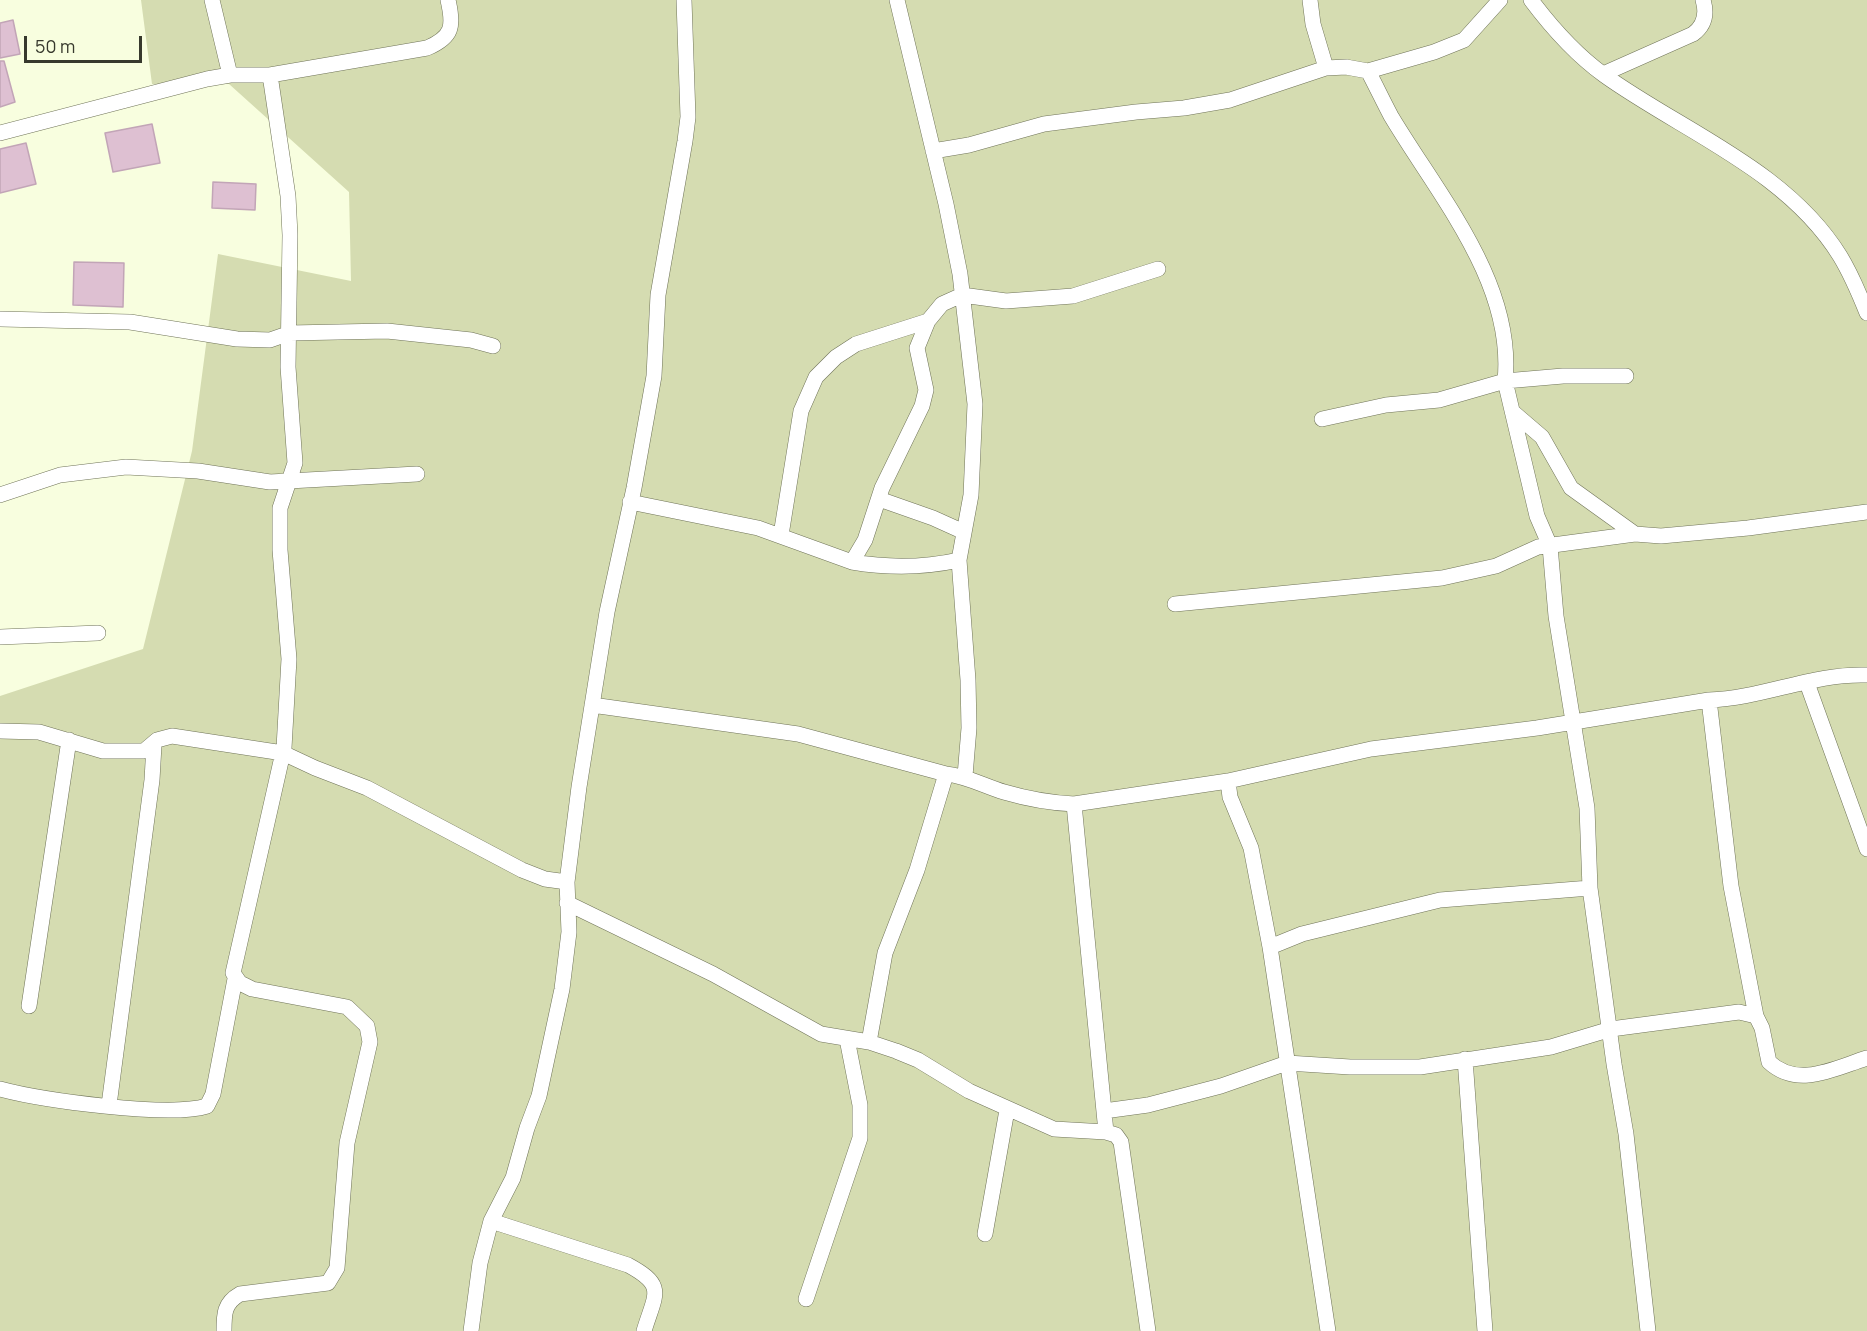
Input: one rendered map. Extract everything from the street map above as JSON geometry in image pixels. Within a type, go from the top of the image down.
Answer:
[{"type":"street","points":[[212,0],[230,75]]},
{"type":"street","points":[[0,133],[230,75],[270,75],[427,48],[441,42],[448,34],[451,25],[448,0]]},
{"type":"street","points":[[471,1331],[480,1263],[491,1221],[513,1178],[545,1072],[565,966],[569,932],[567,882],[591,705],[654,376],[658,295],[688,117],[684,0]]},
{"type":"street","points":[[897,0],[946,204],[962,295],[975,404],[971,495],[959,560],[968,680],[969,728],[965,776]]},
{"type":"street","points":[[1310,0],[1313,24],[1326,68]]},
{"type":"street","points":[[933,151],[969,145],[1044,124],[1184,108],[1230,100],[1326,68],[1346,67],[1368,71],[1434,52],[1464,40],[1500,0]]},
{"type":"street","points":[[1531,0],[1568,44],[1603,74],[1767,180],[1805,213],[1840,255],[1867,313]]},
{"type":"street","points":[[1603,74],[1694,34],[1705,16],[1703,0]]},
{"type":"street","points":[[1368,71],[1390,114],[1468,236],[1487,279],[1503,336],[1507,361],[1505,381],[1537,516],[1550,546],[1556,616],[1587,808],[1590,888],[1626,1134],[1648,1331]]},
{"type":"street","points":[[0,1089],[29,1097],[161,1110],[197,1109],[207,1106],[213,1094],[235,979],[233,969],[283,753],[289,659],[280,550],[280,508],[295,463],[288,367],[290,333],[288,196],[270,75]]},
{"type":"street","points":[[852,562],[865,540],[879,499],[925,398],[917,348],[928,321],[942,304],[962,295],[1006,301],[1062,297],[1116,284],[1158,269]]},
{"type":"street","points":[[0,319],[130,322],[237,339],[270,340],[290,333],[387,331],[471,340],[493,346]]},
{"type":"street","points":[[781,535],[801,411],[816,376],[856,344],[928,321]]},
{"type":"street","points":[[1322,419],[1386,405],[1439,400],[1505,381],[1563,376],[1626,376]]},
{"type":"street","points":[[1514,413],[1527,422],[1547,443],[1571,488],[1635,534]]},
{"type":"street","points":[[0,495],[60,475],[126,467],[198,471],[270,482],[290,479],[417,474]]},
{"type":"street","points":[[879,499],[933,518],[964,532]]},
{"type":"street","points":[[630,502],[781,535],[852,562],[905,567],[935,566],[959,560]]},
{"type":"street","points":[[1175,604],[1442,578],[1496,566],[1526,550],[1550,546],[1635,534],[1661,536],[1700,533],[1867,512]]},
{"type":"street","points":[[0,637],[98,633]]},
{"type":"street","points":[[591,705],[798,734],[946,774],[965,776],[1002,791],[1048,803],[1074,804],[1228,781],[1317,764],[1371,749],[1709,700],[1736,699],[1846,674],[1867,675]]},
{"type":"street","points":[[1807,682],[1867,849]]},
{"type":"street","points":[[1709,700],[1731,886],[1756,1016],[1762,1028],[1769,1062],[1786,1073],[1806,1077],[1867,1059]]},
{"type":"street","points":[[0,731],[39,732],[103,751],[144,751],[154,745],[157,740],[172,736],[283,753],[378,793],[522,870],[545,879],[567,882]]},
{"type":"street","points":[[29,1006],[69,740]]},
{"type":"street","points":[[109,1105],[152,780],[154,745]]},
{"type":"street","points":[[869,1042],[885,953],[917,870],[946,774]]},
{"type":"street","points":[[1228,781],[1230,797],[1251,848],[1270,947],[1328,1331]]},
{"type":"street","points":[[1074,804],[1106,1132]]},
{"type":"street","points":[[1270,947],[1302,934],[1440,900],[1590,888]]},
{"type":"street","points":[[567,903],[712,974],[811,1029],[847,1039],[869,1042],[918,1060],[1006,1110],[1064,1131],[1106,1132],[1116,1135],[1121,1142],[1148,1331]]},
{"type":"street","points":[[224,1331],[224,1311],[230,1300],[240,1294],[328,1283],[334,1276],[337,1268],[352,1116],[370,1042],[367,1026],[347,1007],[252,989],[235,979]]},
{"type":"street","points":[[1104,1111],[1169,1100],[1221,1086],[1287,1063],[1350,1067],[1420,1067],[1551,1047],[1611,1029],[1739,1012],[1756,1016]]},
{"type":"street","points":[[806,1299],[860,1138],[860,1105],[847,1039]]},
{"type":"street","points":[[1465,1059],[1485,1331]]},
{"type":"street","points":[[985,1234],[1006,1110]]},
{"type":"street","points":[[491,1221],[628,1265],[647,1275],[654,1282],[656,1292],[644,1331]]},
{"type":"green space","points":[[141,0],[1867,0],[1867,1331],[0,1331],[0,696],[143,649],[192,451],[218,254],[351,281],[349,192],[229,84],[152,84]]},
{"type":"building","points":[[13,20],[20,54],[0,58],[0,23]]},
{"type":"building","points":[[0,61],[4,61],[15,102],[0,107]]},
{"type":"building","points":[[152,124],[160,163],[113,172],[105,133]]},
{"type":"building","points":[[26,143],[36,184],[0,193],[0,149]]},
{"type":"building","points":[[213,182],[256,184],[255,210],[212,208]]},
{"type":"building","points":[[74,262],[124,263],[123,307],[73,305]]}]
